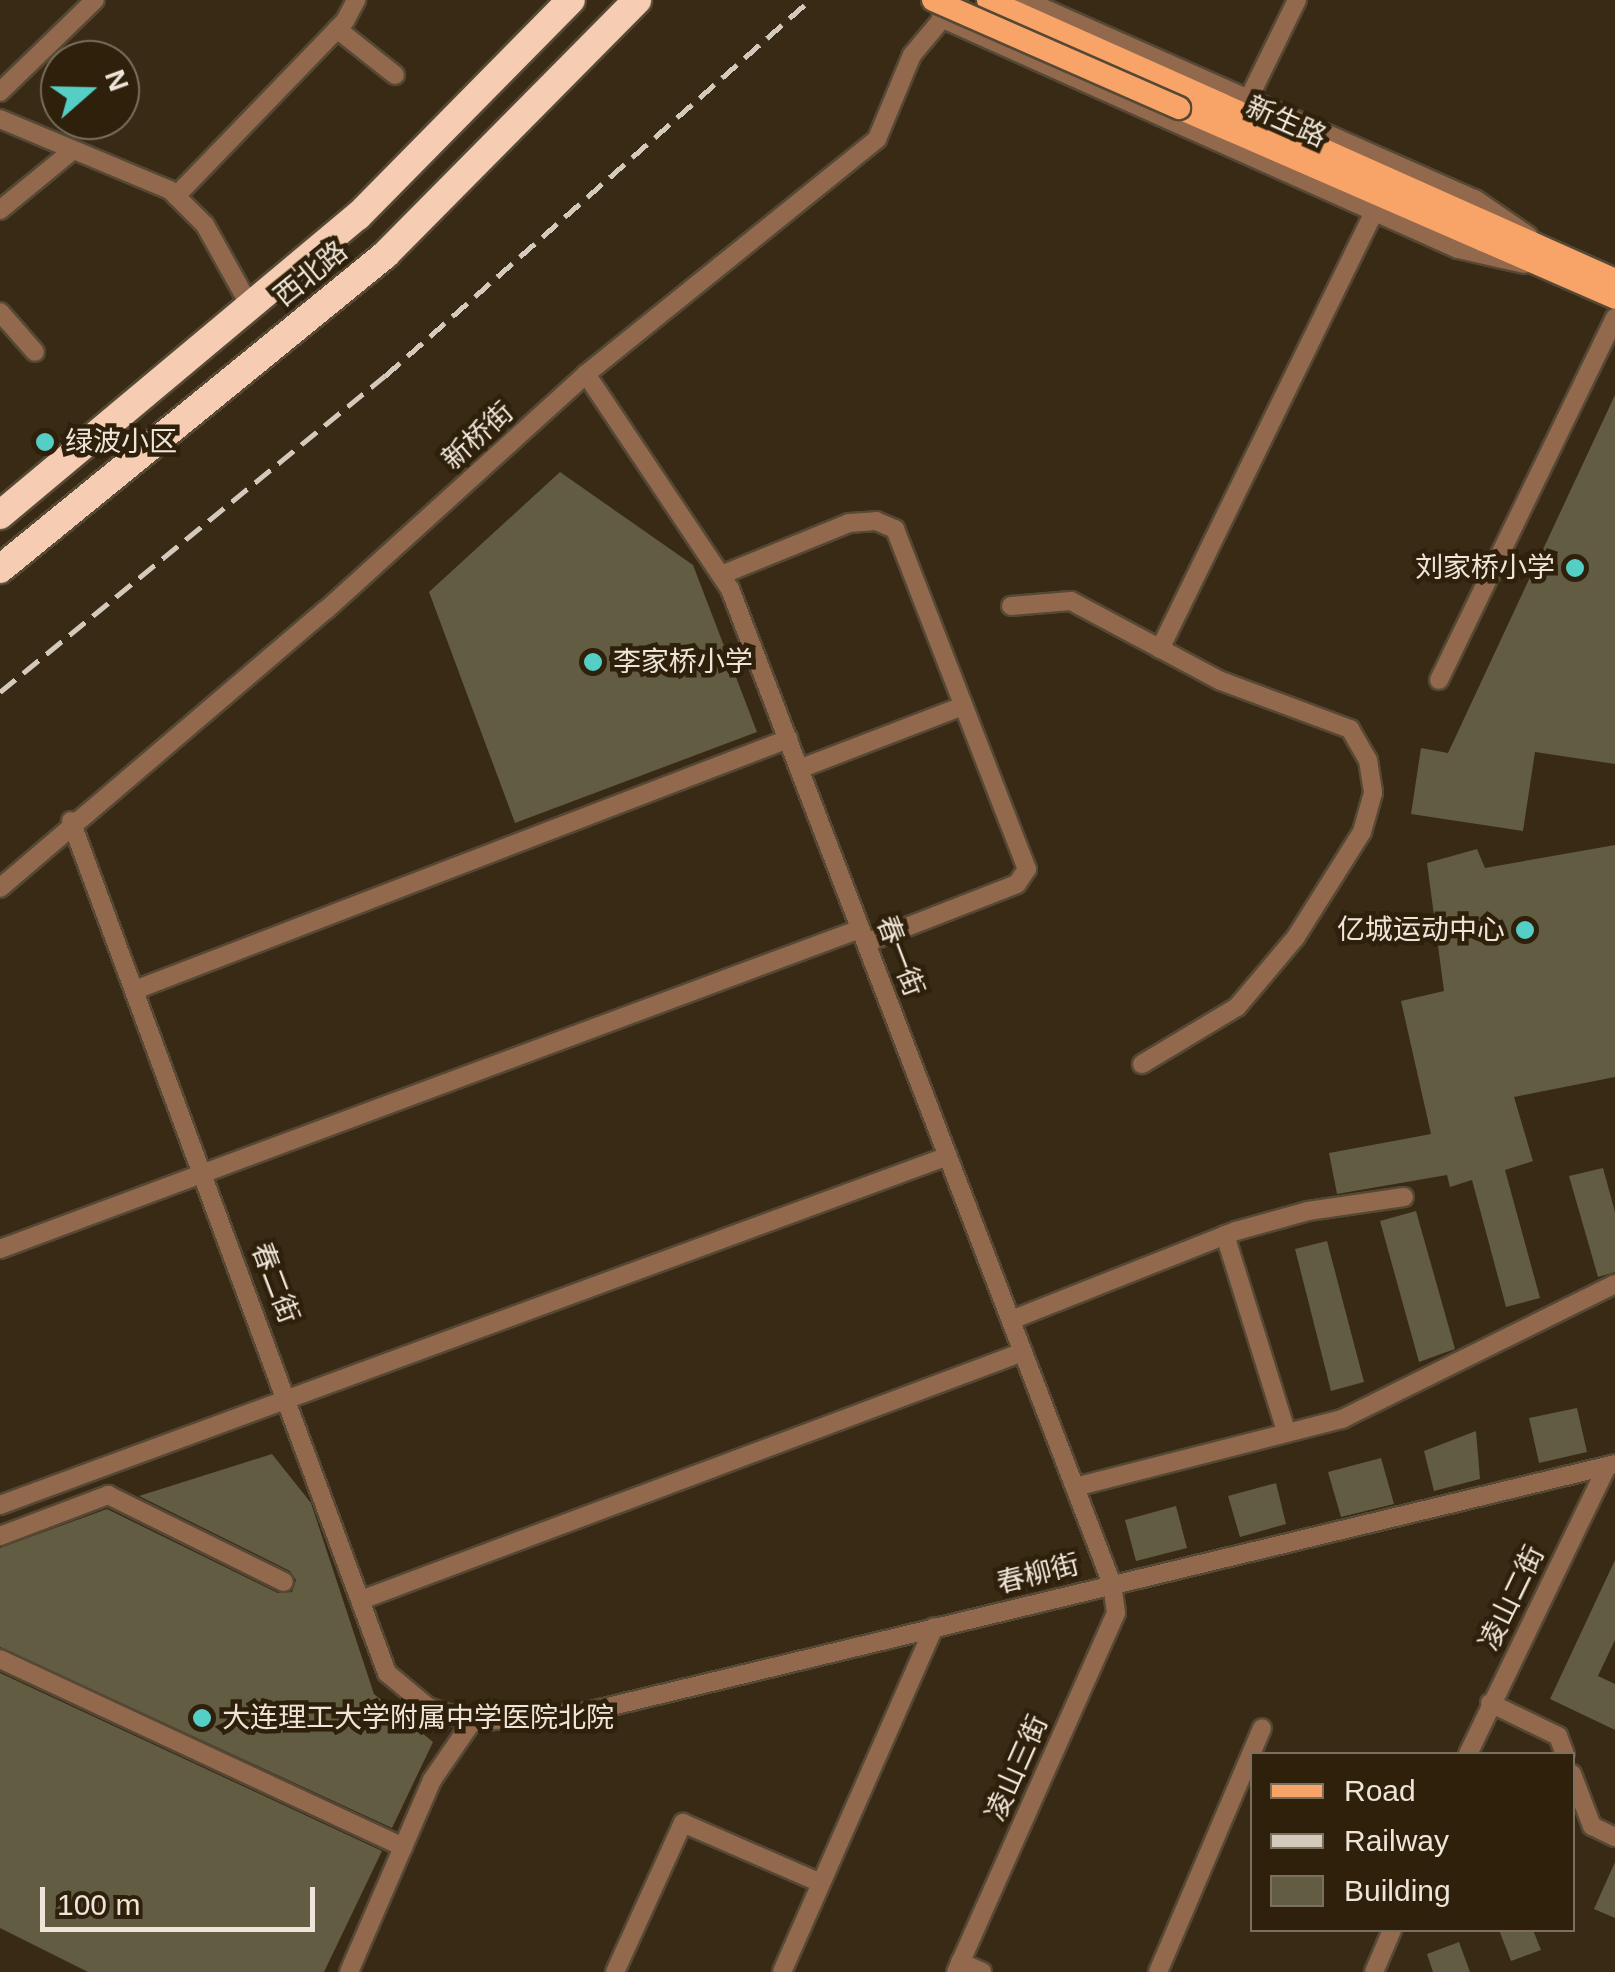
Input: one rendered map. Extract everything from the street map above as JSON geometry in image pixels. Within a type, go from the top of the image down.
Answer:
[{"type":"highway","name":"西北路","points":[[0,515],[358,216],[571,0]]},
{"type":"highway","name":"西北路","points":[[0,569],[386,254],[636,0]]},
{"type":"main road","name":"新生路","points":[[988,0],[1184,99],[1541,257],[1615,298]]},
{"type":"main road","name":"新生路","points":[[937,9],[1184,99]]},
{"type":"main road","name":"新生路","points":[[1541,257],[1615,280]]},
{"type":"street","points":[[0,92],[95,0]]},
{"type":"street","points":[[176,196],[337,29],[356,0]]},
{"type":"street","name":"新桥街","points":[[0,888],[72,821],[326,610],[586,374],[876,140],[912,55],[937,9],[958,0]]},
{"type":"street","points":[[1025,0],[1474,199],[1541,257]]},
{"type":"street","points":[[1249,98],[1297,0]]},
{"type":"street","points":[[937,9],[1458,250],[1541,257]]},
{"type":"street","points":[[337,29],[395,75]]},
{"type":"street","points":[[0,118],[176,196],[206,225],[250,306]]},
{"type":"street","points":[[0,210],[73,150]]},
{"type":"street","points":[[1160,648],[1374,212]]},
{"type":"street","points":[[0,312],[35,352]]},
{"type":"street","points":[[1440,680],[1615,317]]},
{"type":"street","name":"春一街","points":[[586,374],[721,576],[788,740],[1112,1584]]},
{"type":"street","points":[[0,1249],[1016,884],[1027,869],[895,529],[850,523],[721,576]]},
{"type":"street","points":[[1011,606],[1071,601],[1221,681],[1350,729],[1368,760],[1374,793],[1362,832],[1270,970],[1237,1007],[1142,1064]]},
{"type":"street","points":[[799,769],[963,706]]},
{"type":"street","points":[[135,990],[788,740]]},
{"type":"street","name":"春二街","points":[[72,821],[388,1673],[428,1707],[472,1722]]},
{"type":"street","points":[[0,1505],[948,1156]]},
{"type":"street","points":[[1011,1320],[1225,1235],[1308,1211],[1404,1196]]},
{"type":"street","points":[[1225,1235],[1286,1432]]},
{"type":"street","points":[[1074,1487],[1342,1419],[1615,1284]]},
{"type":"street","points":[[361,1600],[1023,1352]]},
{"type":"street","name":"春柳街","points":[[472,1722],[587,1712],[1611,1465]]},
{"type":"street","name":"凌山二街","points":[[1469,1752],[1611,1465]]},
{"type":"street","points":[[0,1536],[108,1495],[284,1582]]},
{"type":"street","name":"凌山三街","points":[[958,1967],[1116,1614],[1112,1584]]},
{"type":"street","points":[[782,1972],[934,1628]]},
{"type":"street","points":[[0,1659],[402,1847]]},
{"type":"street","points":[[1490,1703],[1558,1736],[1564,1752]]},
{"type":"street","points":[[348,1972],[432,1780],[472,1722]]},
{"type":"street","points":[[1252,1752],[1262,1728]]},
{"type":"street","points":[[1158,1972],[1250,1756]]},
{"type":"street","points":[[1575,1782],[1592,1826],[1615,1836]]},
{"type":"street","points":[[615,1972],[683,1824],[821,1883]]},
{"type":"street","points":[[1380,1968],[1391,1932]]},
{"type":"street","points":[[958,1967],[982,1972]]},
{"type":"building","name":"刘家桥小学","points":[[1615,395],[1615,764],[1535,752],[1523,831],[1411,814],[1421,748],[1448,753]]},
{"type":"building","name":"李家桥小学","points":[[560,472],[693,565],[757,732],[515,823],[429,592]]},
{"type":"building","name":"亿城运动中心","points":[[1615,845],[1615,1077],[1514,1097],[1533,1161],[1505,1170],[1540,1298],[1506,1307],[1472,1180],[1450,1187],[1447,1175],[1337,1194],[1329,1153],[1431,1134],[1401,1001],[1444,991],[1427,863],[1477,849],[1485,868]]},
{"type":"building","points":[[1603,1168],[1615,1212],[1615,1272],[1598,1277],[1569,1176]]},
{"type":"building","points":[[1416,1211],[1455,1349],[1419,1362],[1380,1221]]},
{"type":"building","points":[[1327,1241],[1364,1382],[1331,1391],[1295,1249]]},
{"type":"building","points":[[1577,1408],[1587,1452],[1539,1463],[1529,1418]]},
{"type":"building","points":[[1476,1431],[1480,1479],[1434,1491],[1424,1451]]},
{"type":"building","points":[[272,1454],[311,1503],[374,1694],[433,1742],[392,1828],[0,1647],[0,1548],[107,1509],[278,1593],[292,1592],[296,1580],[290,1571],[139,1496]]},
{"type":"building","points":[[1381,1458],[1394,1504],[1341,1517],[1328,1472]]},
{"type":"building","points":[[1276,1483],[1286,1524],[1240,1537],[1228,1496]]},
{"type":"building","points":[[1176,1506],[1187,1548],[1136,1561],[1125,1520]]},
{"type":"building","points":[[1615,1560],[1615,1640],[1598,1676],[1615,1684],[1615,1730],[1550,1699]]},
{"type":"building","points":[[0,1673],[382,1851],[324,1972],[88,1972],[0,1928]]},
{"type":"building","points":[[1615,1862],[1615,1918],[1594,1909]]},
{"type":"building","points":[[1500,1932],[1534,1932],[1541,1950],[1511,1961]]},
{"type":"building","points":[[1459,1942],[1470,1972],[1433,1972],[1427,1954]]},
{"type":"railway","points":[[0,692],[385,376],[810,0]]},
{"type":"place","name":"绿波小区","points":[[45,442]]},
{"type":"place","name":"刘家桥小学","points":[[1575,568]]},
{"type":"place","name":"李家桥小学","points":[[593,662]]},
{"type":"place","name":"亿城运动中心","points":[[1525,930]]},
{"type":"place","name":"大连理工大学附属中学医院北院","points":[[202,1718]]}]
